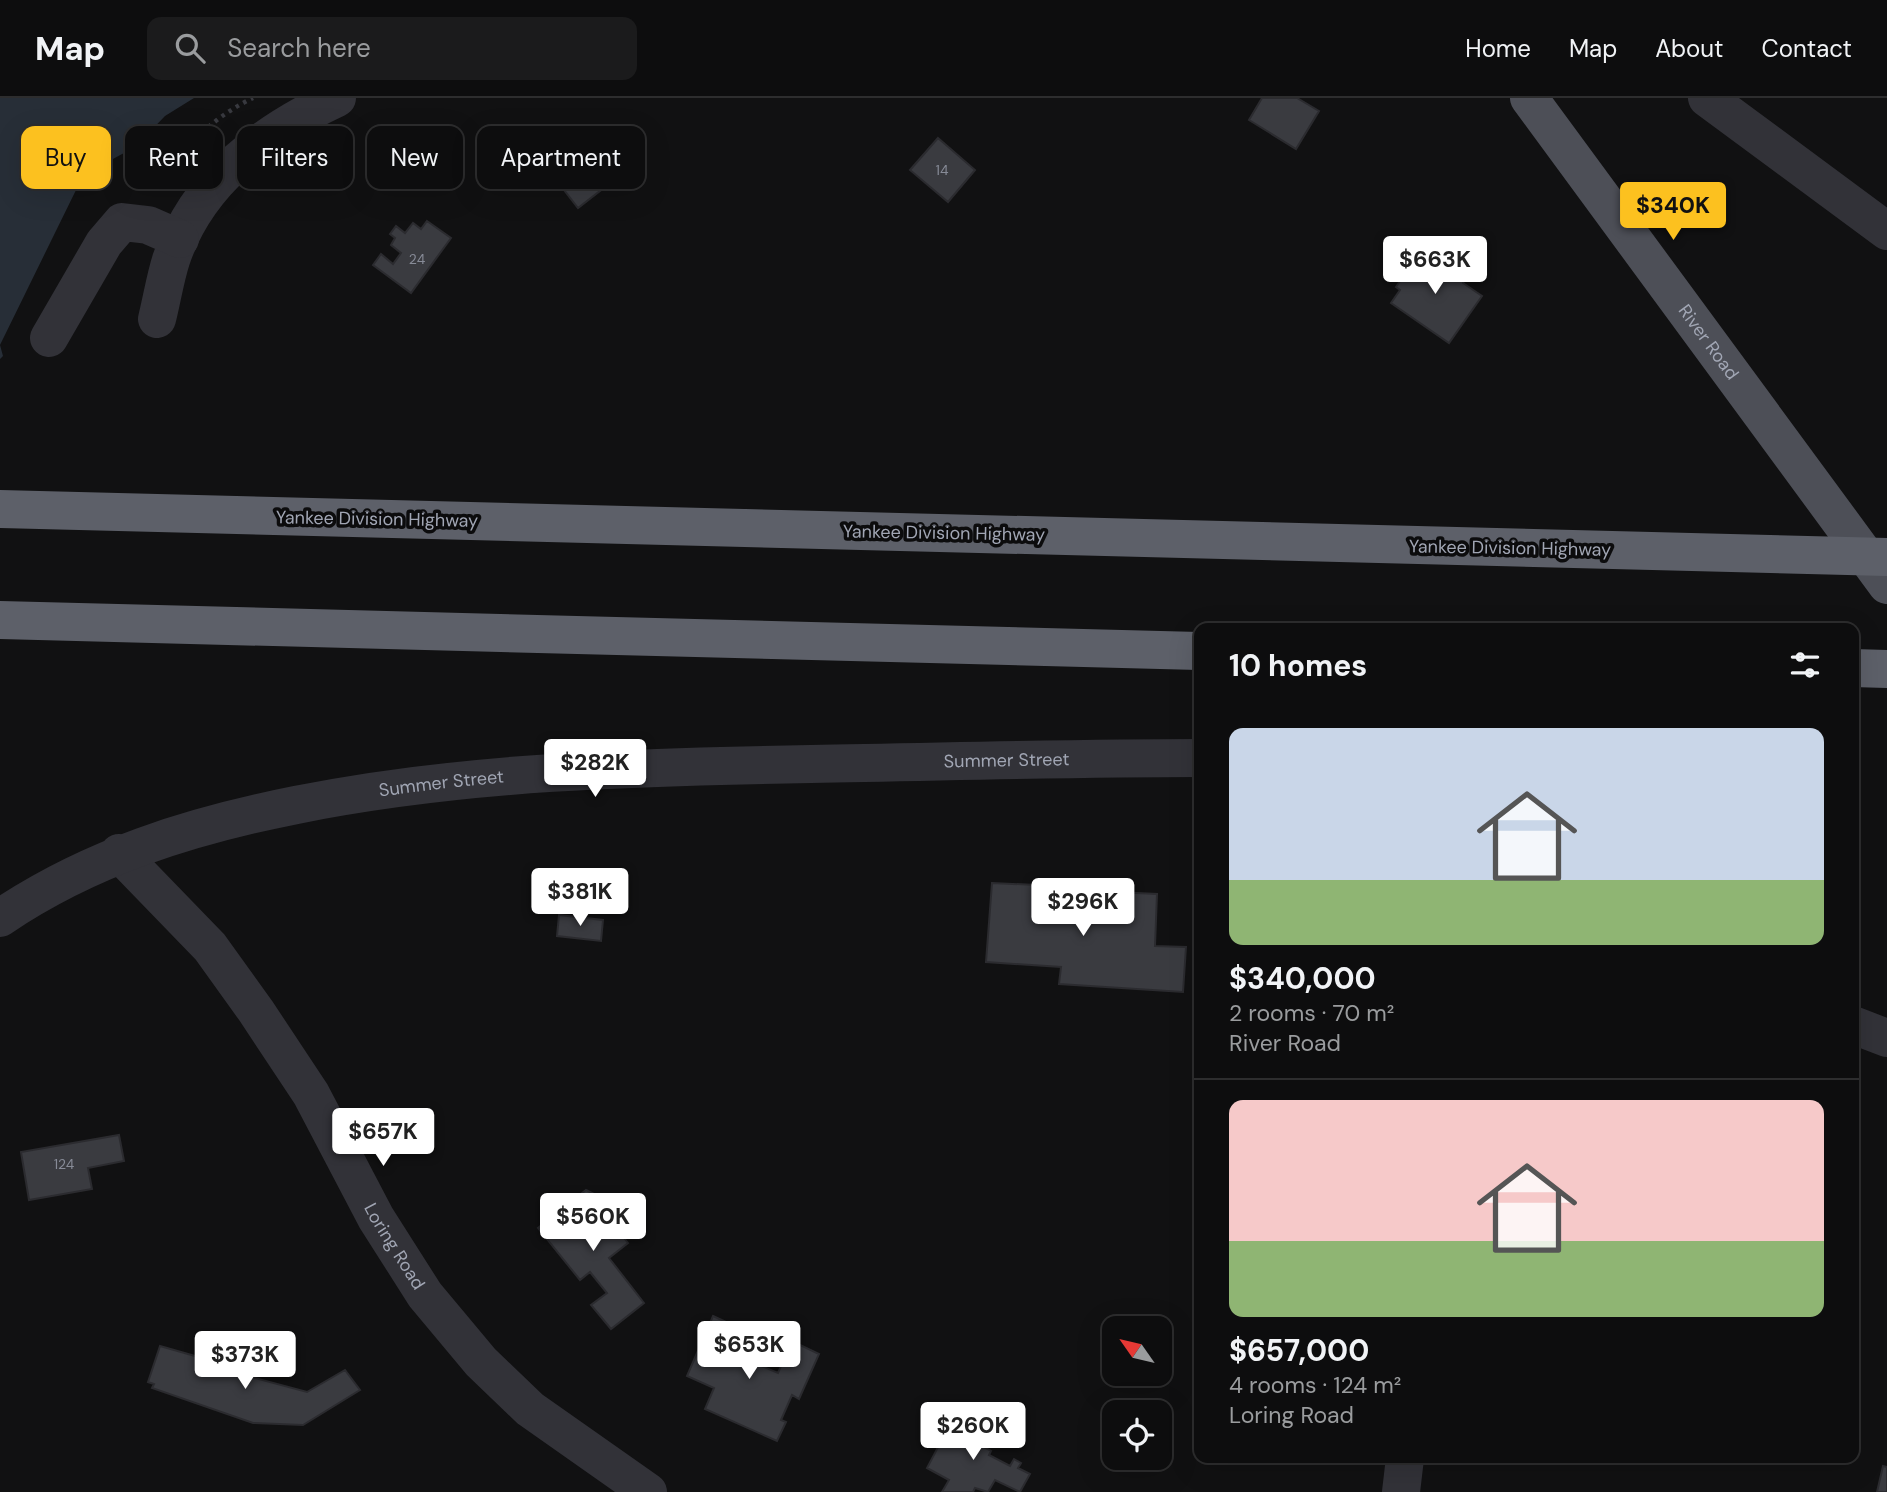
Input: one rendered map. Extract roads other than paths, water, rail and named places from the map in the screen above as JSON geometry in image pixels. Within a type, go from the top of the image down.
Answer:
[{"type":"highway","name":"Yankee Division Highway","points":[[0,509],[1887,557]]},
{"type":"highway","points":[[0,620],[1194,651]]},
{"type":"highway","points":[[1859,668],[1887,669]]},
{"type":"main road","name":"River Road","points":[[1529,98],[1887,585]]},
{"type":"street","points":[[157,318],[180,239],[201,199],[233,163],[251,149],[337,98]]},
{"type":"street","points":[[1707,98],[1887,230]]},
{"type":"street","points":[[49,338],[103,243],[122,222],[148,225],[180,239]]},
{"type":"street","name":"Summer Street","points":[[0,918],[35,894],[119,853],[219,820],[380,788],[613,768],[1194,758]]},
{"type":"street","name":"Loring Road","points":[[119,853],[210,947],[248,1000],[311,1094],[376,1218],[425,1295],[473,1353],[530,1409],[648,1492]]},
{"type":"street","points":[[1859,1027],[1887,1038]]},
{"type":"street","points":[[1401,1492],[1404,1463]]}]
